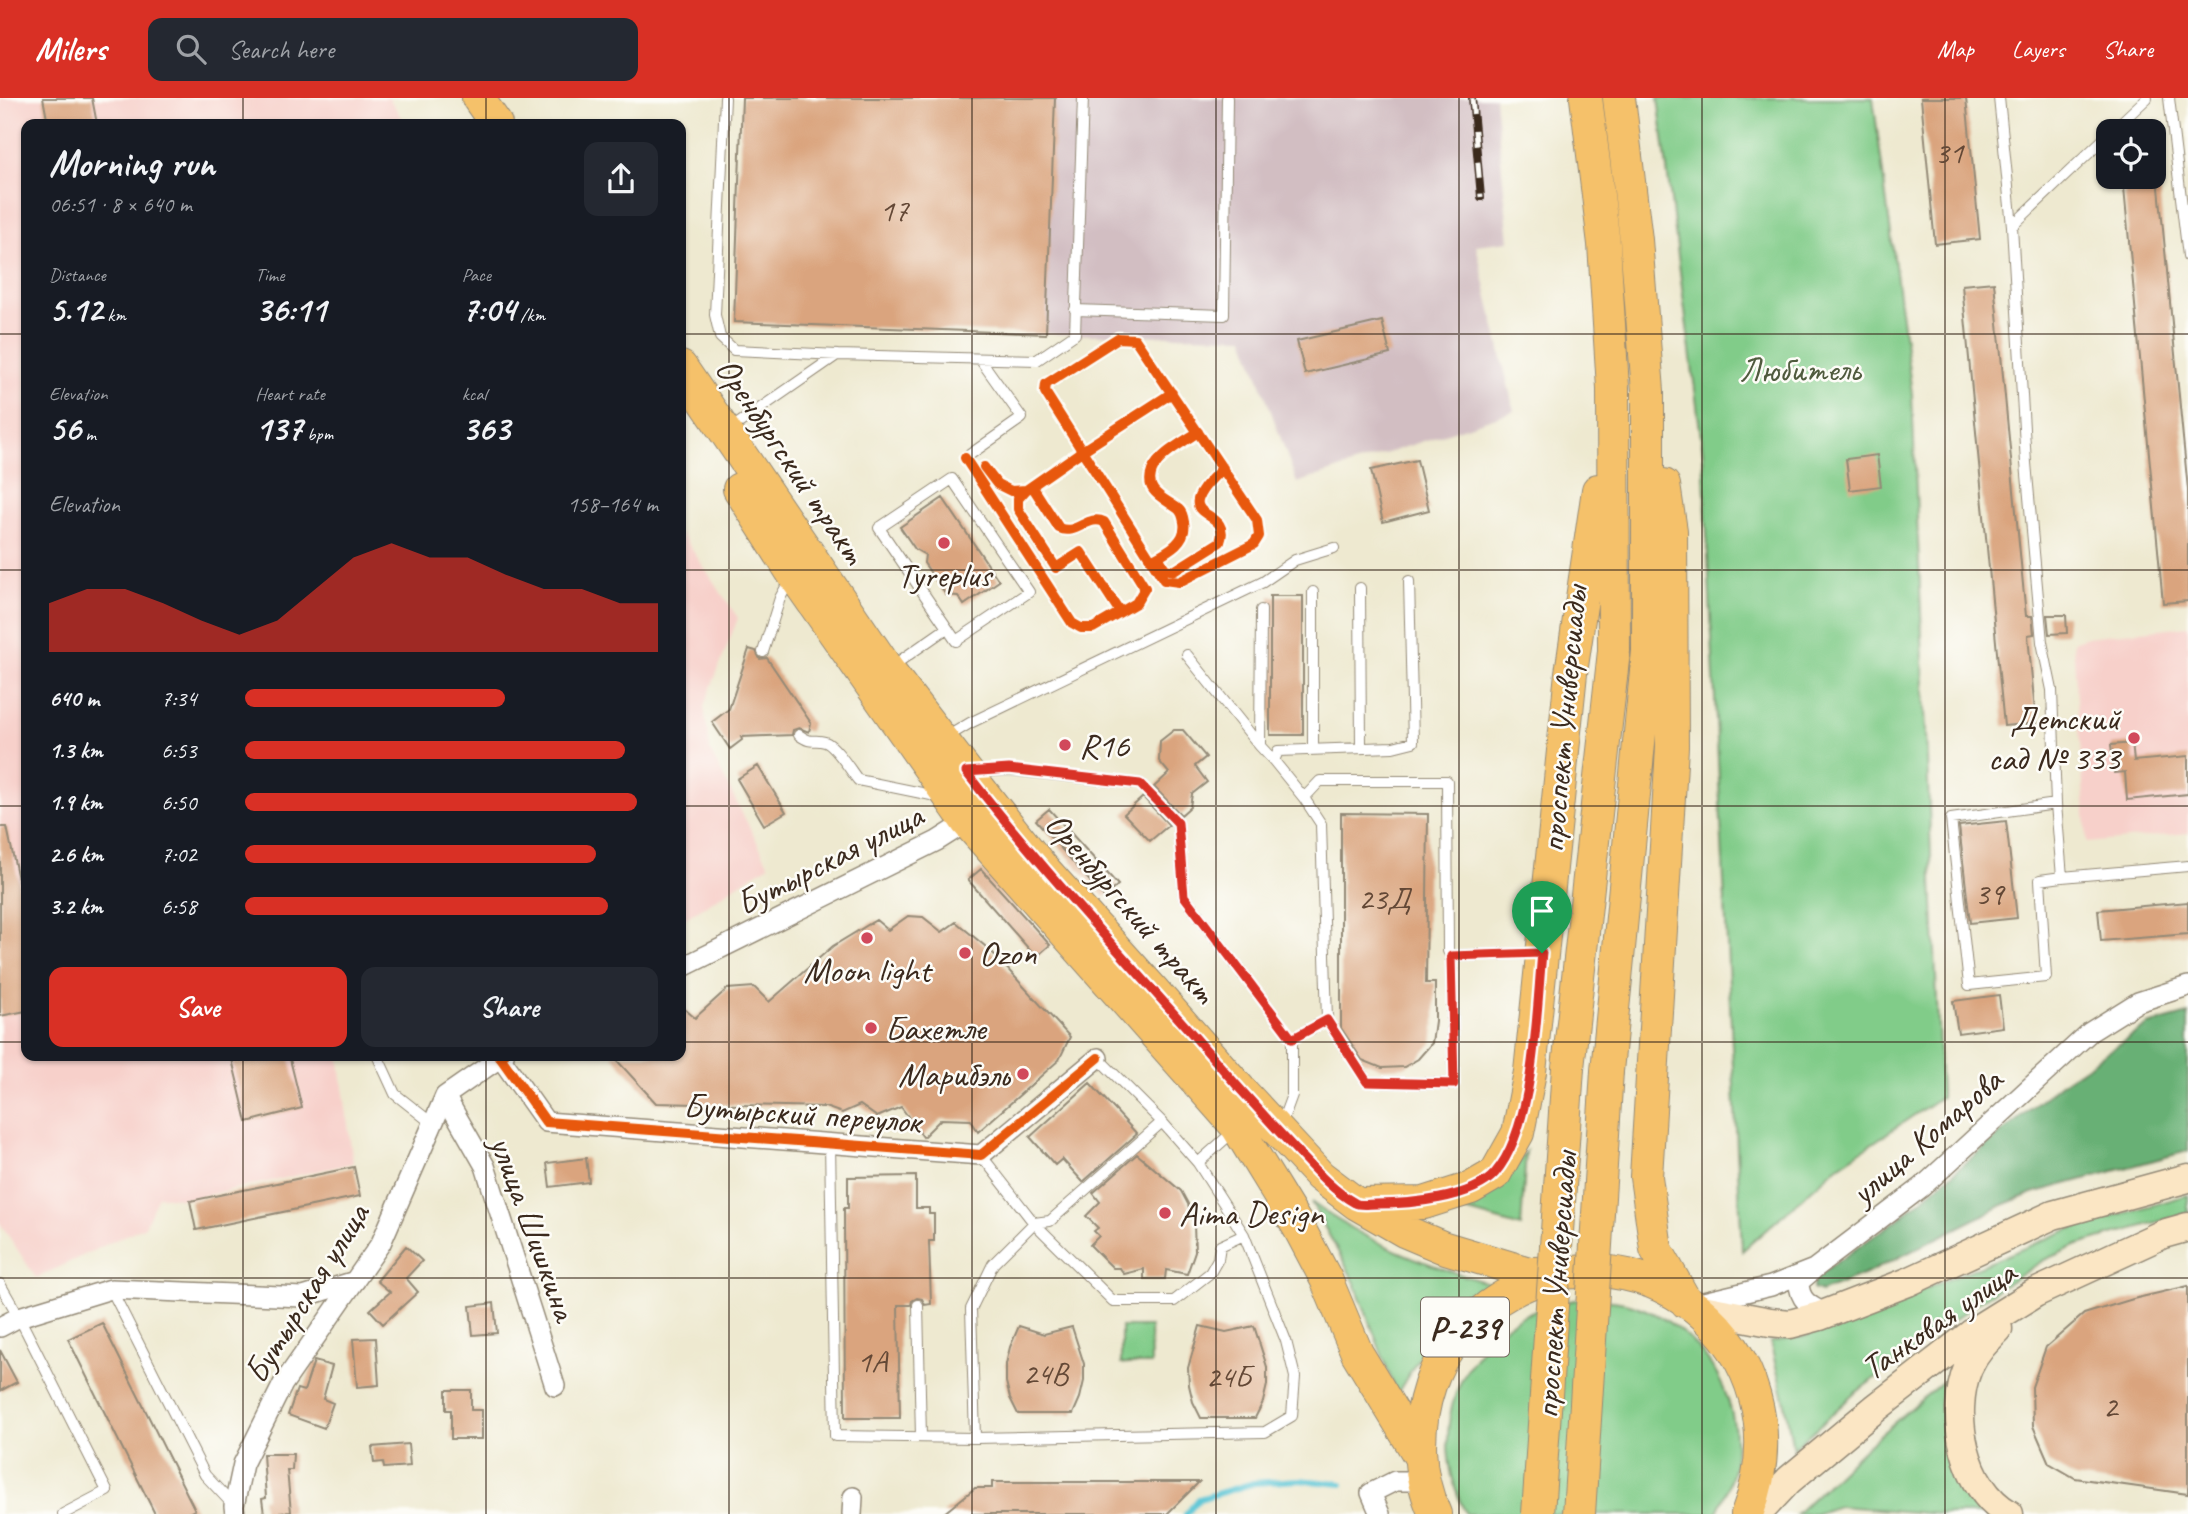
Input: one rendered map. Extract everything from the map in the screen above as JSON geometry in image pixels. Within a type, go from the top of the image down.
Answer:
[{"type":"main road","points":[[478,98],[493,119]]},
{"type":"main road","points":[[499,98],[513,119]]},
{"type":"main road","name":"проспект Универсиады","points":[[1538,1514],[1568,1068],[1614,651],[1613,388],[1604,244],[1586,98]]},
{"type":"main road","name":"проспект Универсиады","points":[[1579,1514],[1607,1071],[1648,650],[1648,391],[1636,240],[1619,98]]},
{"type":"main road","name":"Оренбургский тракт","points":[[686,374],[888,670],[942,740],[962,798],[1041,866],[1278,1132],[1321,1176],[1357,1204],[1404,1231],[1442,1247],[1530,1273],[1591,1272]]},
{"type":"main road","points":[[1357,1204],[1424,1203],[1471,1188],[1495,1174],[1518,1133],[1530,1072],[1571,673],[1613,388]]},
{"type":"main road","points":[[1648,391],[1671,531],[1672,747],[1646,1177],[1656,1249],[1692,1305]]},
{"type":"main road","name":"Оренбургский тракт","points":[[686,409],[793,574],[962,798],[1237,1127],[1299,1228],[1326,1279],[1357,1353],[1422,1469]]},
{"type":"main road","name":"Танковая улица","points":[[1692,1305],[1790,1324],[1826,1314],[1908,1282],[2053,1215],[2188,1178]]},
{"type":"main road","name":"Танковая улица","points":[[1757,1514],[1789,1480],[1877,1406],[1979,1328],[2035,1293],[2163,1234],[2188,1227]]},
{"type":"main road","name":"Р-239","points":[[1435,1514],[1422,1469],[1420,1430],[1428,1390],[1445,1353],[1461,1331],[1503,1296],[1527,1284],[1559,1275],[1591,1272],[1620,1274],[1647,1281],[1673,1293],[1716,1326],[1732,1346],[1755,1393],[1760,1418],[1760,1469],[1746,1514]]},
{"type":"main road","points":[[2010,1514],[1993,1504],[1974,1476],[1967,1461],[1960,1408],[1968,1369],[1977,1350],[2035,1293]]},
{"type":"street","name":"Бутырская улица","points":[[686,966],[937,842],[962,798]]},
{"type":"street","name":"улица Комарова","points":[[1692,1305],[1771,1286],[1814,1269],[1922,1187],[2090,1032],[2138,1002],[2188,986]]},
{"type":"street","points":[[981,1155],[1098,1058]]},
{"type":"street","points":[[445,1096],[495,1061]]},
{"type":"street","name":"Бутырский переулок","points":[[505,1061],[546,1122],[981,1155]]},
{"type":"street","name":"Бутырская улица","points":[[235,1510],[243,1464],[283,1384],[381,1242],[445,1096]]},
{"type":"street","name":"улица Шишкина","points":[[445,1096],[485,1166],[555,1386]]},
{"type":"street","points":[[1814,1269],[1799,1282],[1801,1296],[1811,1307],[1826,1314]]},
{"type":"street","points":[[0,1327],[19,1317],[111,1289],[303,1297],[355,1281]]},
{"type":"street","points":[[1380,1514],[1371,1493],[1422,1469]]},
{"type":"lane","points":[[725,98],[715,315],[719,337],[734,350],[1037,360],[1074,334],[1083,98]]},
{"type":"lane","points":[[1076,310],[1224,315],[1227,98]]},
{"type":"lane","points":[[1999,98],[2012,226],[2026,463],[2042,642],[2052,690],[2062,877]]},
{"type":"lane","points":[[2125,119],[2147,98]]},
{"type":"lane","points":[[2169,98],[2188,256]]},
{"type":"lane","points":[[2012,226],[2096,146]]},
{"type":"lane","points":[[725,432],[751,417],[838,355]]},
{"type":"lane","points":[[965,458],[1022,418],[980,359]]},
{"type":"lane","points":[[952,479],[1029,592],[956,642],[947,628],[879,528],[952,479]]},
{"type":"lane","points":[[942,740],[970,723],[1264,582],[1295,560],[1334,548]]},
{"type":"lane","points":[[763,653],[780,598],[793,574]]},
{"type":"lane","points":[[1274,761],[1278,751],[1393,747],[1413,742],[1409,582]]},
{"type":"lane","points":[[1360,588],[1360,747]]},
{"type":"lane","points":[[1313,592],[1313,749]]},
{"type":"lane","points":[[1261,610],[1261,746]]},
{"type":"lane","points":[[888,670],[947,628]]},
{"type":"lane","points":[[1187,655],[1304,798],[1321,824],[1327,1020],[1367,1082],[1454,1084],[1451,956],[1448,951],[1447,781],[1320,781],[1304,798]]},
{"type":"lane","points":[[799,735],[809,742],[824,741],[832,747],[858,780],[919,794],[962,798],[1009,769],[1140,784],[1178,823],[1184,896],[1292,1039],[1292,1095],[1278,1132]]},
{"type":"lane","points":[[2056,804],[1951,819],[1969,985],[2046,977],[2040,880],[2188,866]]},
{"type":"lane","points":[[1451,956],[1542,953]]},
{"type":"lane","points":[[1292,1039],[1327,1020]]},
{"type":"lane","points":[[830,1143],[835,1436],[975,1438],[1265,1432],[1293,1416],[1295,1377],[1286,1341],[1244,1235],[1198,1163],[1162,1122],[1098,1058]]},
{"type":"lane","points":[[380,1061],[395,1094],[433,1124]]},
{"type":"lane","points":[[975,1438],[971,1309],[993,1264],[1034,1223],[1050,1221],[1162,1122]]},
{"type":"lane","points":[[1198,1163],[1237,1127]]},
{"type":"lane","points":[[981,1155],[1034,1223],[1113,1301],[1174,1301],[1210,1273],[1218,1259],[1220,1246],[1244,1235]]},
{"type":"lane","points":[[0,1284],[107,1491],[63,1514]]},
{"type":"lane","points":[[111,1289],[205,1475],[235,1510]]},
{"type":"lane","points":[[918,1305],[921,1437]]},
{"type":"shaded area","points":[[0,98],[389,98],[403,119],[21,119],[21,1061],[340,1061],[353,1163],[189,1199],[158,1196],[145,1226],[36,1278],[0,1223]]},
{"type":"shaded area","points":[[742,98],[1495,98],[1509,241],[1476,245],[1514,411],[1297,483],[1244,337],[1046,334],[734,322]]},
{"type":"shaded area","points":[[686,540],[738,618],[704,706],[710,751],[769,865],[686,918]]},
{"type":"shaded area","name":"Детский сад № 333","points":[[2188,626],[2188,833],[2087,843],[2073,642],[2086,637]]},
{"type":"green space","name":"Любитель","points":[[1658,98],[1873,98],[1912,394],[1941,1097],[1837,1167],[1742,1251],[1703,453]]},
{"type":"green space","points":[[2188,1014],[2188,1151],[2033,1193],[2003,1205],[1870,1272],[1821,1292],[1813,1289],[1814,1278],[1897,1220],[2063,1082],[2148,1025]]},
{"type":"green space","points":[[1526,1152],[1521,1227],[1448,1206],[1514,1170]]},
{"type":"green space","points":[[2188,1195],[2188,1213],[2078,1245],[2044,1260],[1981,1300],[1855,1393],[1793,1449],[1770,1342],[1803,1337],[1854,1318],[2073,1228]]},
{"type":"green space","points":[[1311,1202],[1354,1230],[1399,1252],[1495,1285],[1468,1302],[1433,1334],[1397,1394],[1354,1281]]},
{"type":"green space","points":[[1575,1300],[1619,1302],[1657,1315],[1697,1346],[1712,1366],[1732,1413],[1735,1438],[1731,1477],[1716,1514],[1466,1514],[1455,1487],[1449,1459],[1448,1432],[1452,1405],[1462,1380],[1476,1356],[1495,1336],[1519,1318],[1539,1309]]},
{"type":"green space","points":[[1121,1327],[1150,1327],[1151,1364],[1121,1364]]},
{"type":"green space","points":[[1953,1373],[1953,1457],[1959,1475],[1980,1514],[1940,1514],[1838,1506],[1815,1514],[1796,1514],[1869,1444]]},
{"type":"building","points":[[43,98],[92,98],[96,119],[47,119]]},
{"type":"building","points":[[742,98],[1055,98],[1046,334],[734,322]]},
{"type":"building","points":[[1921,98],[1966,98],[1980,239],[1935,244]]},
{"type":"building","points":[[2124,189],[2159,189],[2188,490],[2188,601],[2163,603]]},
{"type":"building","points":[[1994,282],[2026,616],[2032,616],[2034,634],[2028,635],[2036,723],[2004,726],[1962,285]]},
{"type":"building","points":[[1382,321],[1390,354],[1305,374],[1297,341]]},
{"type":"building","points":[[1877,455],[1881,486],[1850,490],[1846,459]]},
{"type":"building","points":[[1417,460],[1429,510],[1383,522],[1371,470]]},
{"type":"building","points":[[943,498],[999,581],[964,605],[958,596],[946,595],[924,563],[925,555],[915,549],[900,527]]},
{"type":"building","points":[[1270,596],[1303,596],[1303,735],[1270,735]]},
{"type":"building","points":[[2047,615],[2066,615],[2067,633],[2049,634]]},
{"type":"building","points":[[749,649],[756,651],[760,659],[767,658],[811,723],[809,732],[799,728],[793,730],[792,735],[741,737],[742,740],[730,749],[712,722],[729,709]]},
{"type":"building","points":[[1174,730],[1183,730],[1206,757],[1195,766],[1207,782],[1192,794],[1190,807],[1181,815],[1154,787],[1169,773],[1159,761],[1160,741]]},
{"type":"building","points":[[2132,743],[2134,761],[2188,756],[2188,794],[2127,800],[2125,772],[2114,773],[2111,745]]},
{"type":"building","points":[[758,766],[786,812],[764,825],[737,779]]},
{"type":"building","points":[[1143,797],[1169,825],[1150,841],[1124,814]]},
{"type":"building","points":[[1049,809],[1118,885],[1104,897],[1036,820]]},
{"type":"building","points":[[1341,813],[1428,814],[1426,983],[1435,983],[1435,1021],[1432,1043],[1418,1059],[1404,1067],[1382,1068],[1362,1060],[1341,1028]]},
{"type":"building","points":[[2006,821],[2017,918],[1970,923],[1959,826]]},
{"type":"building","points":[[0,827],[7,827],[21,893],[21,1012],[0,1016]]},
{"type":"building","points":[[981,869],[1050,945],[1036,957],[968,880]]},
{"type":"building","points":[[2188,902],[2188,934],[2101,941],[2098,910]]},
{"type":"building","name":"Бахетле","points":[[908,916],[923,917],[942,932],[956,922],[991,951],[1070,1037],[1059,1060],[978,1132],[971,1120],[941,1119],[923,1137],[901,1107],[877,1117],[860,1105],[842,1113],[825,1107],[656,1103],[618,1061],[686,1061],[686,1010],[695,1018],[727,989],[754,987],[769,1002],[833,946],[876,920],[888,930]]},
{"type":"building","points":[[1999,995],[2003,1027],[1958,1033],[1953,1001]]},
{"type":"building","points":[[232,1061],[290,1061],[302,1108],[247,1122]]},
{"type":"building","points":[[1090,1083],[1137,1134],[1083,1182],[1062,1159],[1055,1165],[1030,1137]]},
{"type":"building","points":[[1137,1154],[1181,1191],[1188,1204],[1194,1225],[1195,1251],[1187,1274],[1166,1270],[1165,1279],[1144,1279],[1144,1269],[1124,1274],[1120,1268],[1113,1268],[1090,1245],[1099,1236],[1094,1231],[1098,1228],[1086,1216],[1100,1202],[1093,1193]]},
{"type":"building","points":[[586,1158],[589,1182],[550,1187],[547,1163]]},
{"type":"building","points":[[354,1167],[360,1196],[196,1230],[190,1201]]},
{"type":"building","points":[[916,1176],[916,1208],[929,1208],[929,1214],[934,1214],[934,1241],[929,1241],[931,1304],[925,1305],[922,1299],[917,1298],[911,1305],[898,1305],[900,1418],[845,1418],[844,1208],[848,1208],[848,1177]]},
{"type":"building","points":[[406,1246],[422,1261],[406,1278],[418,1292],[383,1324],[370,1310],[390,1292],[377,1281]]},
{"type":"building","points":[[2188,1286],[2188,1494],[2075,1478],[2049,1463],[2033,1426],[2032,1387],[2046,1347],[2084,1314]]},
{"type":"building","points":[[494,1303],[497,1333],[473,1335],[470,1306]]},
{"type":"building","points":[[102,1323],[195,1510],[187,1514],[155,1514],[68,1339]]},
{"type":"building","points":[[1019,1326],[1044,1334],[1072,1327],[1084,1364],[1084,1381],[1073,1414],[1018,1414],[1006,1382],[1006,1364]]},
{"type":"building","points":[[1200,1326],[1226,1332],[1254,1326],[1267,1367],[1263,1402],[1255,1418],[1201,1418],[1193,1402],[1188,1368]]},
{"type":"building","points":[[376,1338],[379,1385],[357,1387],[353,1339]]},
{"type":"building","points":[[0,1350],[17,1382],[0,1391]]},
{"type":"building","points":[[314,1361],[332,1366],[323,1399],[333,1403],[324,1428],[288,1415],[297,1389],[304,1391]]},
{"type":"building","points":[[446,1390],[471,1390],[471,1410],[482,1410],[482,1439],[451,1439],[451,1410],[446,1410]]},
{"type":"building","points":[[408,1444],[410,1466],[384,1468],[383,1462],[374,1463],[372,1447]]},
{"type":"building","points":[[263,1454],[293,1454],[292,1470],[287,1470],[291,1512],[264,1514],[262,1499],[266,1498]]},
{"type":"building","points":[[992,1482],[1199,1482],[1167,1514],[943,1514],[975,1488],[992,1488]]},
{"type":"waterway","points":[[1186,1514],[1199,1499],[1254,1483],[1299,1480],[1342,1484]]},
{"type":"railway","points":[[1472,98],[1481,197]]},
{"type":"cycle path","points":[[1118,338],[1135,339],[1257,520],[1259,536],[1254,544],[1179,582],[1164,580],[1045,392],[1046,384],[1118,338]]},
{"type":"cycle path","points":[[984,467],[997,484],[1011,491],[1026,490],[1172,393]]},
{"type":"cycle path","points":[[1151,560],[1175,545],[1184,529],[1180,511],[1153,489],[1150,478],[1152,471],[1166,454],[1198,432]]},
{"type":"cycle path","points":[[965,458],[1072,623],[1081,628],[1093,628],[1136,603],[1145,588],[1104,522],[1098,520],[1071,529],[1059,528],[1032,486]]},
{"type":"cycle path","points":[[1159,558],[1165,569],[1174,571],[1220,542],[1222,530],[1218,522],[1198,506],[1198,498],[1223,468]]},
{"type":"cycle path","points":[[1026,490],[1018,499],[1018,509],[1056,568],[1081,552],[1120,612]]},
{"type":"cycle path","points":[[503,1061],[546,1122],[981,1155],[1098,1058]]},
{"type":"place","name":"Tyreplus","points":[[944,543]]},
{"type":"place","name":"Детский сад № 333","points":[[2134,738]]},
{"type":"place","name":"R16","points":[[1065,745]]},
{"type":"place","name":"Moon light","points":[[867,938]]},
{"type":"place","name":"Ozon","points":[[965,953]]},
{"type":"place","name":"Бахетле","points":[[871,1028]]},
{"type":"place","name":"Марибэль","points":[[1023,1074]]},
{"type":"place","name":"Aima Design","points":[[1165,1213]]},
{"type":"route","points":[[1009,769],[1140,784],[1178,823],[1184,896],[1292,1039],[1327,1020],[1367,1082],[1454,1084],[1451,956],[1542,953],[1530,1072],[1518,1133],[1495,1174],[1471,1188],[1424,1203],[1357,1204],[1321,1176],[1278,1132],[1041,866],[966,772],[1009,769]]}]
